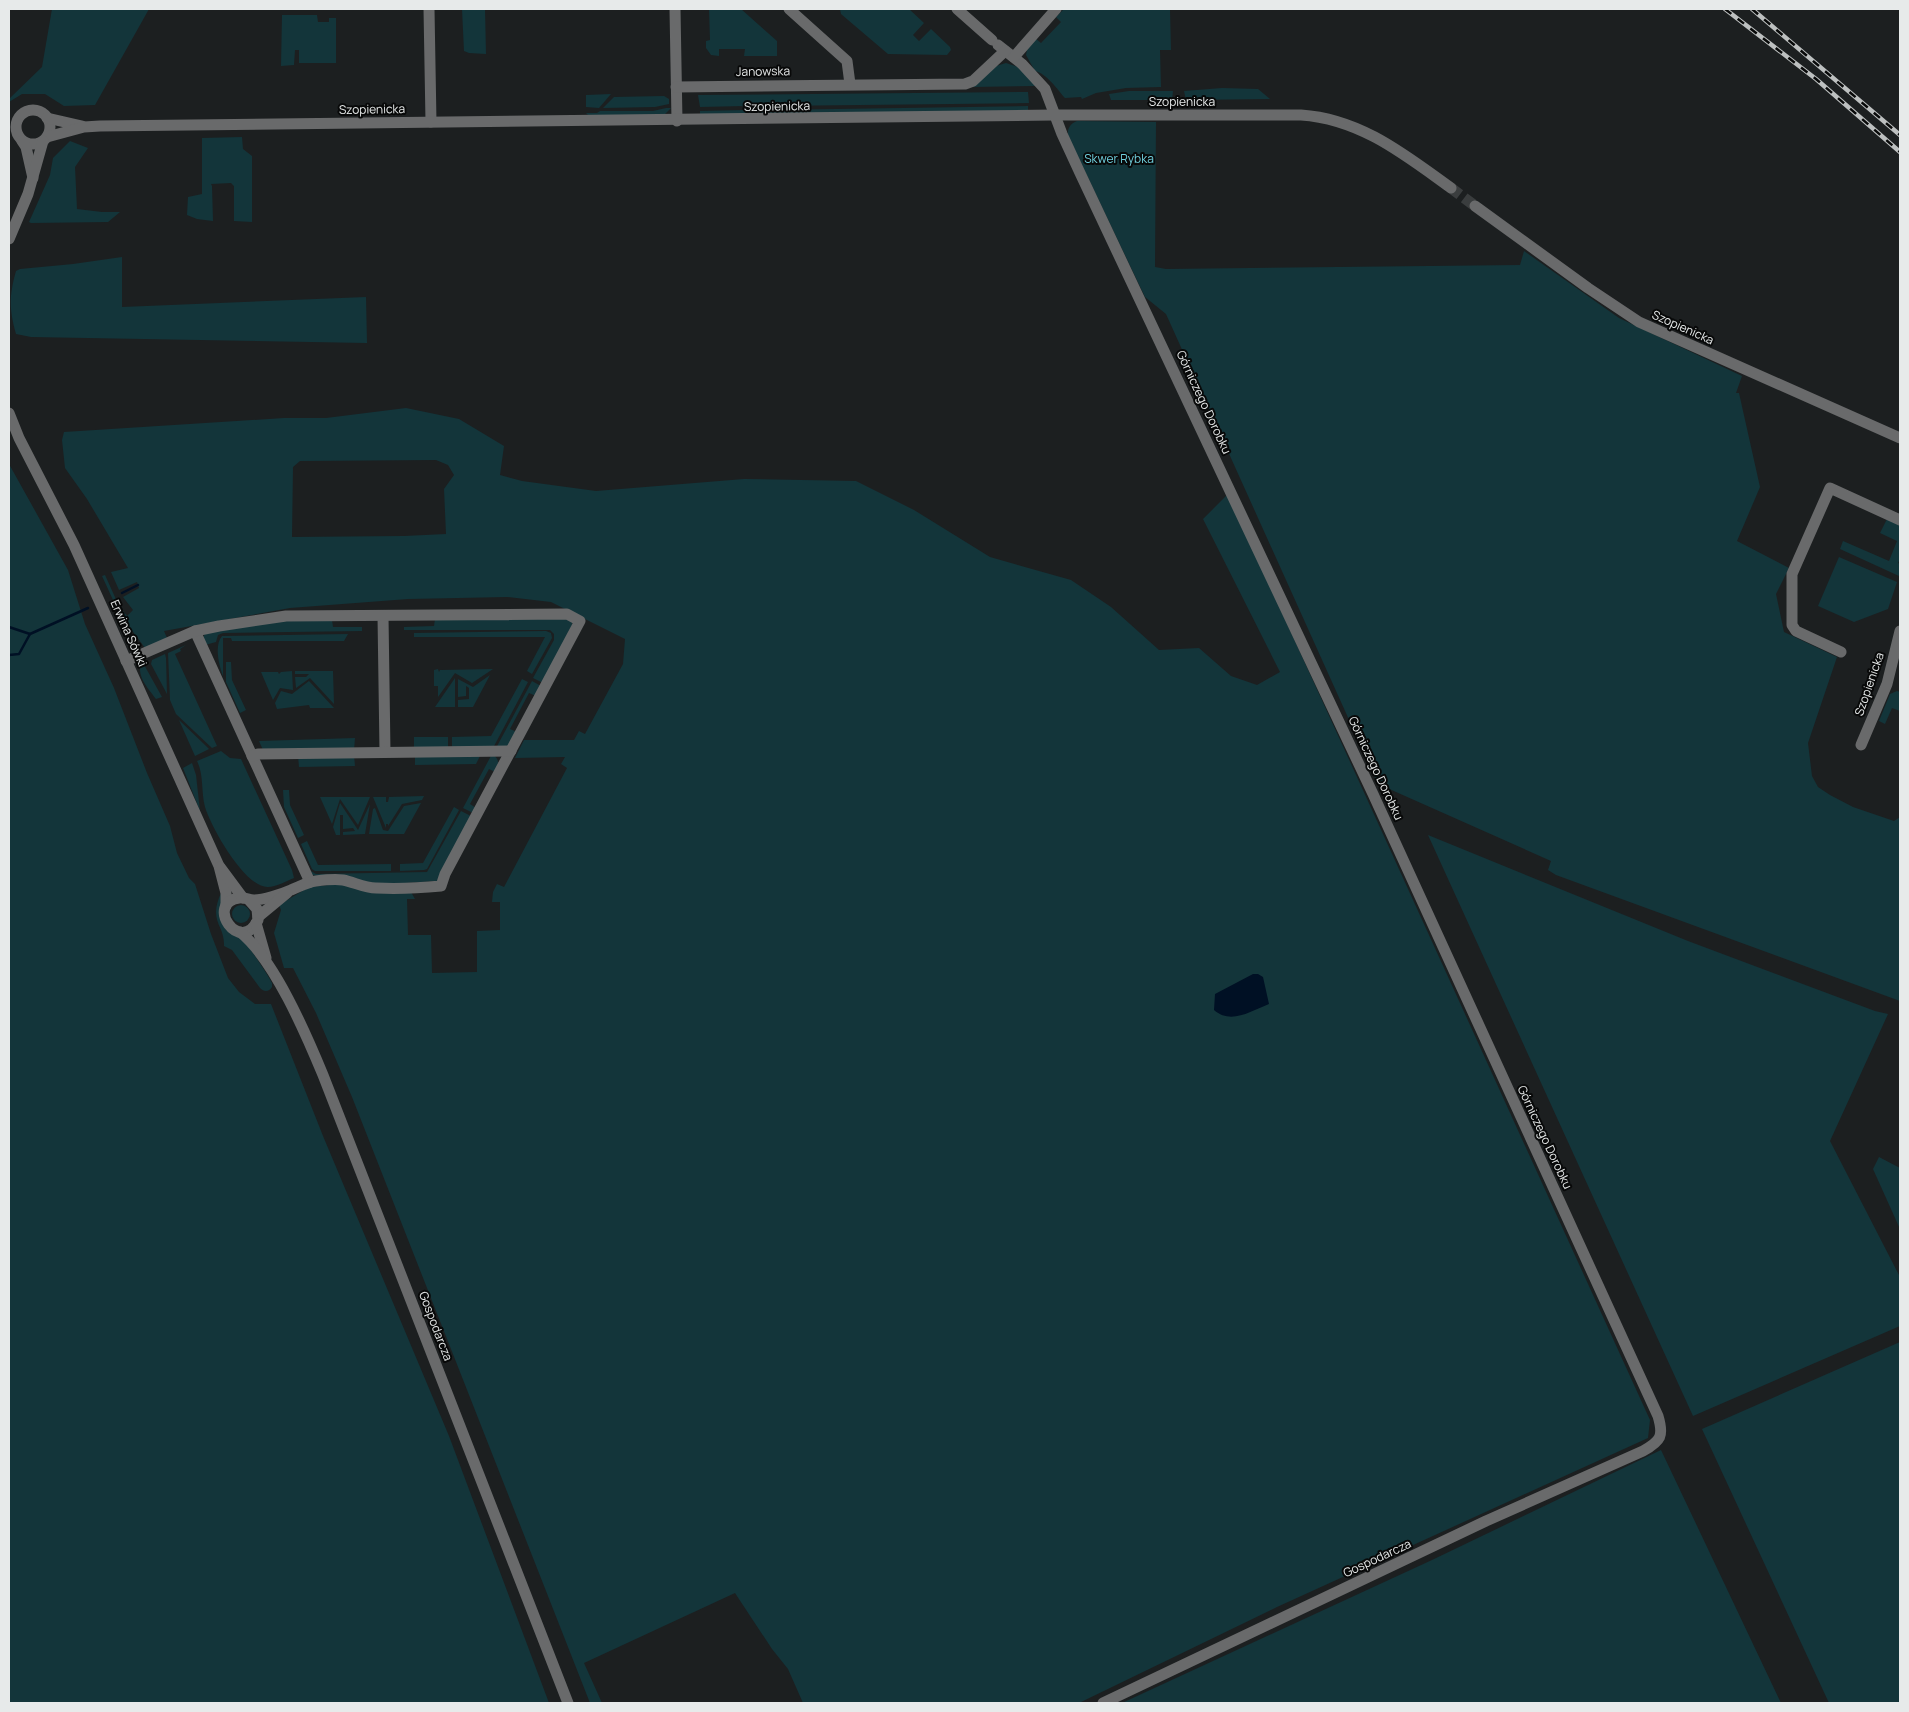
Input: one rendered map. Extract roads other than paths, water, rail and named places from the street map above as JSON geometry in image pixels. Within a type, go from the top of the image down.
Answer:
[{"type":"street","points":[[429,9],[431,122]]},
{"type":"street","points":[[675,9],[677,121]]},
{"type":"street","name":"Górniczego Dorobku","points":[[957,9],[1022,64],[1045,89],[1054,116],[1080,173],[1373,794],[1658,1416],[1662,1428],[1661,1437]]},
{"type":"street","name":"Janowska","points":[[676,87],[969,83],[974,81],[1002,48],[1056,9]]},
{"type":"street","points":[[793,10],[847,61],[850,84]]},
{"type":"street","points":[[9,121],[28,111],[34,110],[47,118],[50,127],[28,194],[9,239]]},
{"type":"street","name":"Szopienicka","points":[[47,118],[84,127],[431,122],[1301,115],[1328,118],[1367,132],[1403,154],[1451,188]]},
{"type":"street","points":[[20,116],[16,126],[16,137],[26,147],[33,178]]},
{"type":"street","name":"Szopienicka","points":[[45,139],[84,127]]},
{"type":"street","points":[[16,137],[32,144],[45,139]]},
{"type":"street","name":"Szopienicka","points":[[1475,206],[1588,288],[1639,322],[1900,438]]},
{"type":"street","name":"Erwina Sówki","points":[[9,413],[19,438],[74,545],[219,866],[226,894],[226,906]]},
{"type":"street","points":[[1841,652],[1796,631],[1792,625],[1792,574],[1830,488],[1900,520]]},
{"type":"street","points":[[126,661],[195,631],[286,616],[567,614],[580,621],[445,874],[441,886],[376,888],[361,886],[343,880],[310,882],[288,892],[257,900],[233,900],[226,906],[225,921],[231,928],[240,932],[249,930],[257,920],[288,892]]},
{"type":"street","points":[[383,616],[385,752]]},
{"type":"street","points":[[195,631],[310,882]]},
{"type":"street","name":"Szopienicka","points":[[1861,745],[1887,684],[1900,631]]},
{"type":"street","points":[[252,756],[258,754],[511,751]]},
{"type":"street","name":"Erwina Sówki","points":[[219,866],[246,899]]},
{"type":"street","points":[[246,899],[255,905],[257,920]]},
{"type":"street","name":"Gospodarcza","points":[[257,920],[267,963]]},
{"type":"street","name":"Gospodarcza","points":[[240,932],[267,963],[302,1028],[326,1081],[568,1703]]},
{"type":"street","name":"Gospodarcza","points":[[1103,1703],[1486,1521],[1643,1451],[1654,1445],[1661,1437]]},
{"type":"waterway","points":[[122,593],[138,585]]},
{"type":"waterway","points":[[9,655],[19,654],[30,634],[88,608]]},
{"type":"waterway","points":[[9,627],[30,634]]},
{"type":"tunnel","points":[[1451,188],[1475,206]]},
{"type":"railway","points":[[1725,9],[1816,79],[1900,152]]},
{"type":"railway","points":[[1752,9],[1900,135]]},
{"type":"park label","name":"Skwer Rybka","points":[[1119,158]]}]
